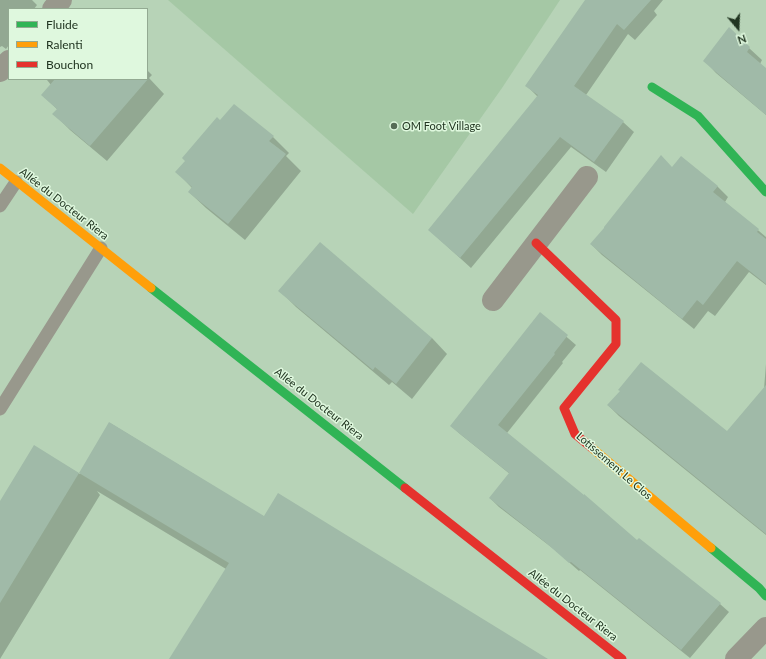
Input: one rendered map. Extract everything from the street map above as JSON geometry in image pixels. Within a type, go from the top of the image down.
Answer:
[{"type":"street","points":[[54,8],[61,0]]},
{"type":"street","points":[[0,71],[8,62]]},
{"type":"street","points":[[652,87],[698,116],[766,192]]},
{"type":"street","name":"Allée du Docteur Riera","points":[[0,168],[622,659]]},
{"type":"street","points":[[493,300],[587,177]]},
{"type":"street","name":"Lotissement Le Clos","points":[[536,243],[616,320],[616,344],[564,408],[575,434],[759,588],[766,596]]},
{"type":"street","points":[[736,659],[766,628]]},
{"type":"lane","points":[[0,206],[16,182]]},
{"type":"lane","points":[[0,409],[101,248]]},
{"type":"green space","name":"OM Foot Village","points":[[168,0],[560,0],[502,88],[413,214]]},
{"type":"building","points":[[585,0],[651,0],[624,30],[617,24],[574,86],[624,121],[594,162],[560,137],[460,258],[428,230],[538,95],[525,86]]},
{"type":"building","points":[[729,27],[750,47],[747,52],[766,68],[766,115],[703,61]]},
{"type":"building","points":[[54,80],[147,80],[90,146],[52,114],[57,109],[41,95]]},
{"type":"building","points":[[234,104],[274,136],[269,141],[286,154],[228,224],[188,192],[192,187],[175,172],[185,161],[182,158],[217,117],[220,120]]},
{"type":"building","points":[[661,155],[672,167],[681,156],[718,186],[713,192],[759,229],[757,232],[766,239],[766,284],[737,261],[703,305],[697,300],[682,319],[590,244]]},
{"type":"building","points":[[320,242],[432,338],[396,384],[375,367],[373,370],[278,291]]},
{"type":"building","points":[[540,312],[568,335],[554,353],[555,354],[498,425],[584,494],[637,540],[639,538],[721,603],[681,650],[571,562],[569,563],[489,498],[509,473],[450,426]]},
{"type":"building","points":[[641,362],[727,431],[766,385],[766,534],[607,405],[620,391],[618,390]]},
{"type":"building","points":[[109,422],[264,516],[278,493],[548,659],[169,659],[229,563],[79,473]]},
{"type":"building","points":[[34,445],[79,473],[0,603],[0,501]]},
{"type":"traffic: fast","points":[[652,87],[698,116],[766,192]]},
{"type":"traffic: fast","points":[[151,288],[405,488]]},
{"type":"traffic: fast","points":[[711,548],[759,588],[766,596]]},
{"type":"traffic: slow","points":[[0,168],[151,288]]},
{"type":"traffic: slow","points":[[592,448],[711,548]]},
{"type":"traffic: jam","points":[[536,243],[616,320],[616,344],[564,408],[575,434],[592,448]]},
{"type":"traffic: jam","points":[[405,488],[622,659]]},
{"type":"place","name":"OM Foot Village","points":[[394,126]]}]
